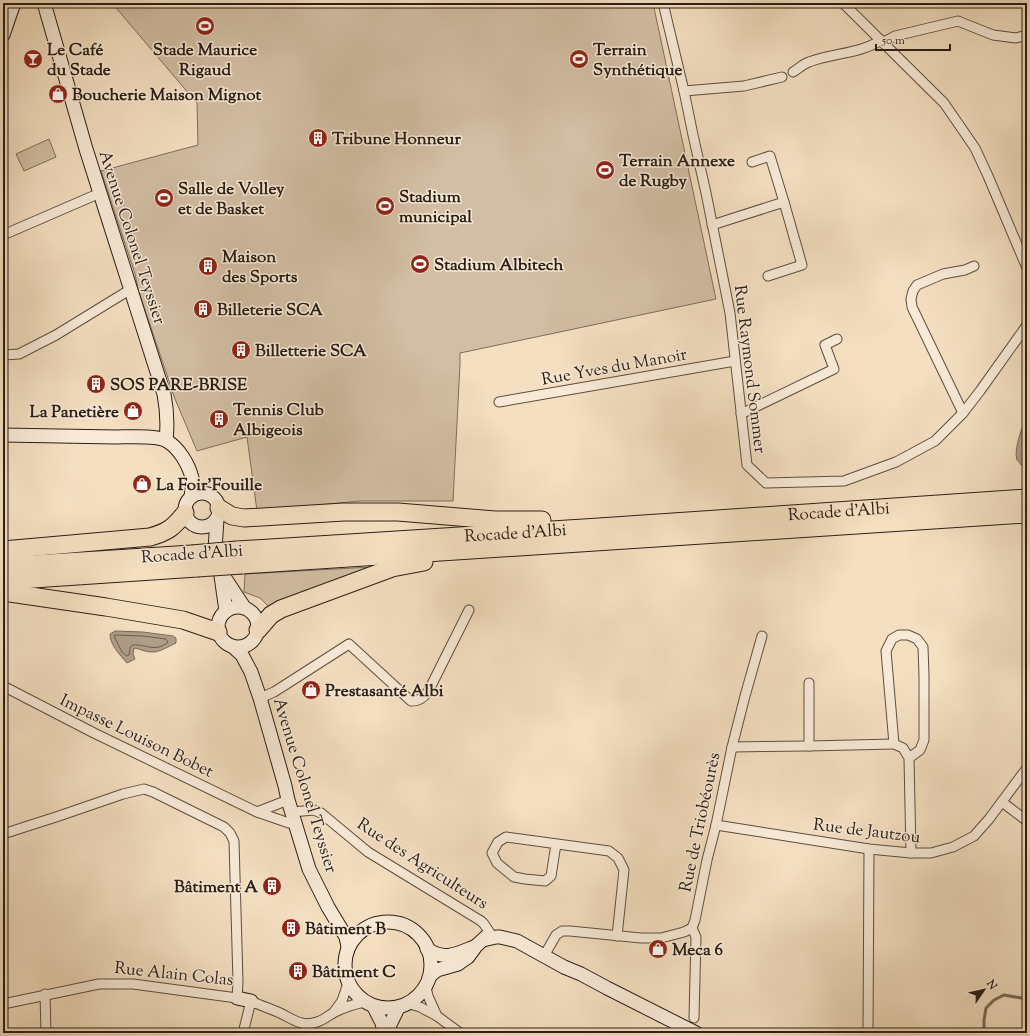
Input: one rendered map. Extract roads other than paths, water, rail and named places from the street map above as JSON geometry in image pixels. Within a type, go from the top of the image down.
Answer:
[{"type":"highway","name":"Rocade d'Albi","points":[[3,581],[195,561],[599,527],[1027,498]]},
{"type":"highway","points":[[215,507],[232,516],[244,518],[344,512],[398,512],[495,520],[580,520],[599,527]]},
{"type":"highway","points":[[3,550],[150,537],[161,534],[175,526],[185,513]]},
{"type":"highway","name":"Rocade d'Albi","points":[[240,557],[449,552],[1027,514]]},
{"type":"highway","points":[[256,635],[271,615],[281,609],[392,568],[440,559],[449,552]]},
{"type":"highway","name":"Rocade d'Albi","points":[[3,566],[195,561]]},
{"type":"highway","points":[[3,592],[184,620],[218,632]]},
{"type":"main road","points":[[3,35],[14,3]]},
{"type":"main road","name":"Avenue Colonel Teyssier","points":[[44,3],[86,149],[164,394],[168,426],[166,440]]},
{"type":"main road","points":[[3,435],[142,437],[166,440],[173,445],[185,461],[192,477],[215,507],[215,550],[199,527]]},
{"type":"main road","points":[[191,497],[193,484],[192,477]]},
{"type":"main road","points":[[200,493],[215,507],[213,523],[204,528],[190,522],[185,513],[186,504],[191,497],[200,493]]},
{"type":"main road","points":[[226,611],[221,572],[244,607]]},
{"type":"main road","points":[[238,606],[244,607],[256,616],[258,623],[256,635],[250,643],[245,646],[232,646],[221,638],[218,632],[219,620],[226,611],[231,608],[238,606]]},
{"type":"main road","name":"Avenue Colonel Teyssier","points":[[252,672],[256,635]]},
{"type":"main road","name":"Avenue Colonel Teyssier","points":[[232,646],[242,655],[252,672],[309,869],[328,907],[346,937],[348,947]]},
{"type":"main road","name":"Avenue Colonel Teyssier","points":[[328,907],[346,923],[355,926],[367,926]]},
{"type":"main road","points":[[404,1006],[386,1009],[369,1004],[355,994],[348,983],[345,971],[345,958],[348,947],[356,935],[367,926],[379,922],[393,921],[408,927],[417,933],[424,941],[427,949],[431,964],[428,981]]},
{"type":"main road","name":"Rue des Agriculteurs","points":[[427,949],[435,954],[455,954],[499,930],[505,929],[512,931],[545,953],[567,961],[581,974],[696,1033]]},
{"type":"main road","points":[[385,1033],[404,1006],[437,970],[458,964],[468,957],[483,940]]},
{"type":"main road","name":"Rue Alain Colas","points":[[237,998],[251,1001]]},
{"type":"main road","points":[[369,1004],[382,1023],[385,1033]]},
{"type":"street","name":"Rue Raymond Sommer","points":[[663,3],[684,91],[730,313],[747,465],[766,483],[844,480],[896,462],[935,441],[963,413],[1027,325]]},
{"type":"street","points":[[843,3],[944,103],[975,148],[1027,268]]},
{"type":"street","points":[[793,72],[808,62],[876,44],[894,36],[958,21],[993,35],[1016,38],[1027,35]]},
{"type":"street","points":[[684,91],[744,86],[782,76]]},
{"type":"street","points":[[752,162],[770,156],[802,265],[768,276]]},
{"type":"street","points":[[3,235],[100,193]]},
{"type":"street","points":[[712,225],[784,202]]},
{"type":"street","points":[[963,413],[912,307],[911,299],[913,291],[918,285],[943,274],[964,270],[974,266]]},
{"type":"street","points":[[3,355],[20,354],[56,335],[131,289]]},
{"type":"street","points":[[741,414],[834,369],[824,345],[837,339]]},
{"type":"street","name":"Rue Yves du Manoir","points":[[499,402],[735,361]]},
{"type":"street","points":[[260,698],[286,685],[349,644],[411,700],[416,701],[424,697],[428,692],[469,610]]},
{"type":"street","points":[[894,744],[886,651],[892,639],[899,636],[908,635],[917,638],[923,647],[924,676],[924,740],[920,750],[909,758]]},
{"type":"street","name":"Rue de Triobéourès","points":[[694,1018],[696,937],[692,928],[696,920],[706,860],[716,825],[732,747],[762,636]]},
{"type":"street","points":[[809,683],[809,746]]},
{"type":"street","name":"Impasse Louison Bobet","points":[[3,686],[94,733],[257,812],[288,823],[292,811]]},
{"type":"street","points":[[732,747],[894,744],[903,748],[909,758],[911,853]]},
{"type":"street","name":"Rue de Jautzou","points":[[716,825],[869,849],[911,853],[931,853],[953,848],[974,836],[989,819],[1027,768]]},
{"type":"street","points":[[3,834],[123,794],[144,790],[153,792],[224,827],[230,832],[234,841],[238,982],[237,998]]},
{"type":"street","points":[[1002,802],[1027,822]]},
{"type":"street","name":"Rue des Agriculteurs","points":[[292,811],[314,810],[321,813],[368,852],[481,921],[484,924],[483,940]]},
{"type":"street","points":[[257,812],[292,811]]},
{"type":"street","points":[[556,844],[551,876],[545,881],[514,877],[497,863],[492,853],[498,842],[506,837],[609,851],[618,858],[624,870],[617,936]]},
{"type":"street","points":[[868,1033],[869,849]]},
{"type":"street","points":[[545,953],[556,935],[562,931],[641,938],[662,938],[684,932],[692,928]]},
{"type":"street","points":[[428,981],[428,996],[437,1016]]},
{"type":"street","name":"Rue Alain Colas","points":[[334,1012],[342,1001],[348,983]]},
{"type":"street","name":"Rue Alain Colas","points":[[3,1004],[45,994],[99,984],[133,984],[237,998]]},
{"type":"street","points":[[45,994],[46,1033]]},
{"type":"street","points":[[243,1033],[251,1001]]},
{"type":"street","name":"Rue Alain Colas","points":[[251,1001],[294,1021],[304,1024],[316,1023],[347,1006],[369,1004]]},
{"type":"street","points":[[404,1006],[420,1007],[437,1016],[460,1033]]},
{"type":"water","points":[[1027,414],[1027,465],[1021,465],[1017,460],[1016,450]]},
{"type":"water","points":[[115,631],[143,632],[173,636],[176,638],[176,643],[154,652],[147,652],[134,648],[133,654],[135,659],[127,663],[116,650],[110,638],[110,634]]},
{"type":"waterway","points":[[984,1033],[986,1008],[994,1000],[1004,995],[1027,999]]},
{"type":"place","name":"Stade Maurice Rigaud","points":[[205,26]]},
{"type":"place","name":"Le Café du Stade","points":[[33,59]]},
{"type":"place","name":"Terrain Synthétique","points":[[579,59]]},
{"type":"place","name":"Boucherie Maison Mignot","points":[[58,94]]},
{"type":"place","name":"Tribune Honneur","points":[[318,138]]},
{"type":"place","name":"Terrain Annexe de Rugby","points":[[605,170]]},
{"type":"place","name":"Salle de Volley et de Basket","points":[[164,198]]},
{"type":"place","name":"Stadium municipal","points":[[385,206]]},
{"type":"place","name":"Stadium Albitech","points":[[420,264]]},
{"type":"place","name":"Maison des Sports","points":[[208,266]]},
{"type":"place","name":"Billeterie SCA","points":[[203,309]]},
{"type":"place","name":"Billetterie SCA","points":[[241,350]]},
{"type":"place","name":"SOS PARE-BRISE","points":[[96,384]]},
{"type":"place","name":"La Panetière","points":[[133,411]]},
{"type":"place","name":"Tennis Club Albigeois","points":[[219,419]]},
{"type":"place","name":"La Foir'Fouille","points":[[142,484]]},
{"type":"place","name":"Prestasanté Albi","points":[[311,690]]},
{"type":"place","name":"Bâtiment A","points":[[272,886]]},
{"type":"place","name":"Bâtiment B","points":[[291,928]]},
{"type":"place","name":"Meca 6","points":[[658,949]]},
{"type":"place","name":"Bâtiment C","points":[[298,971]]}]
